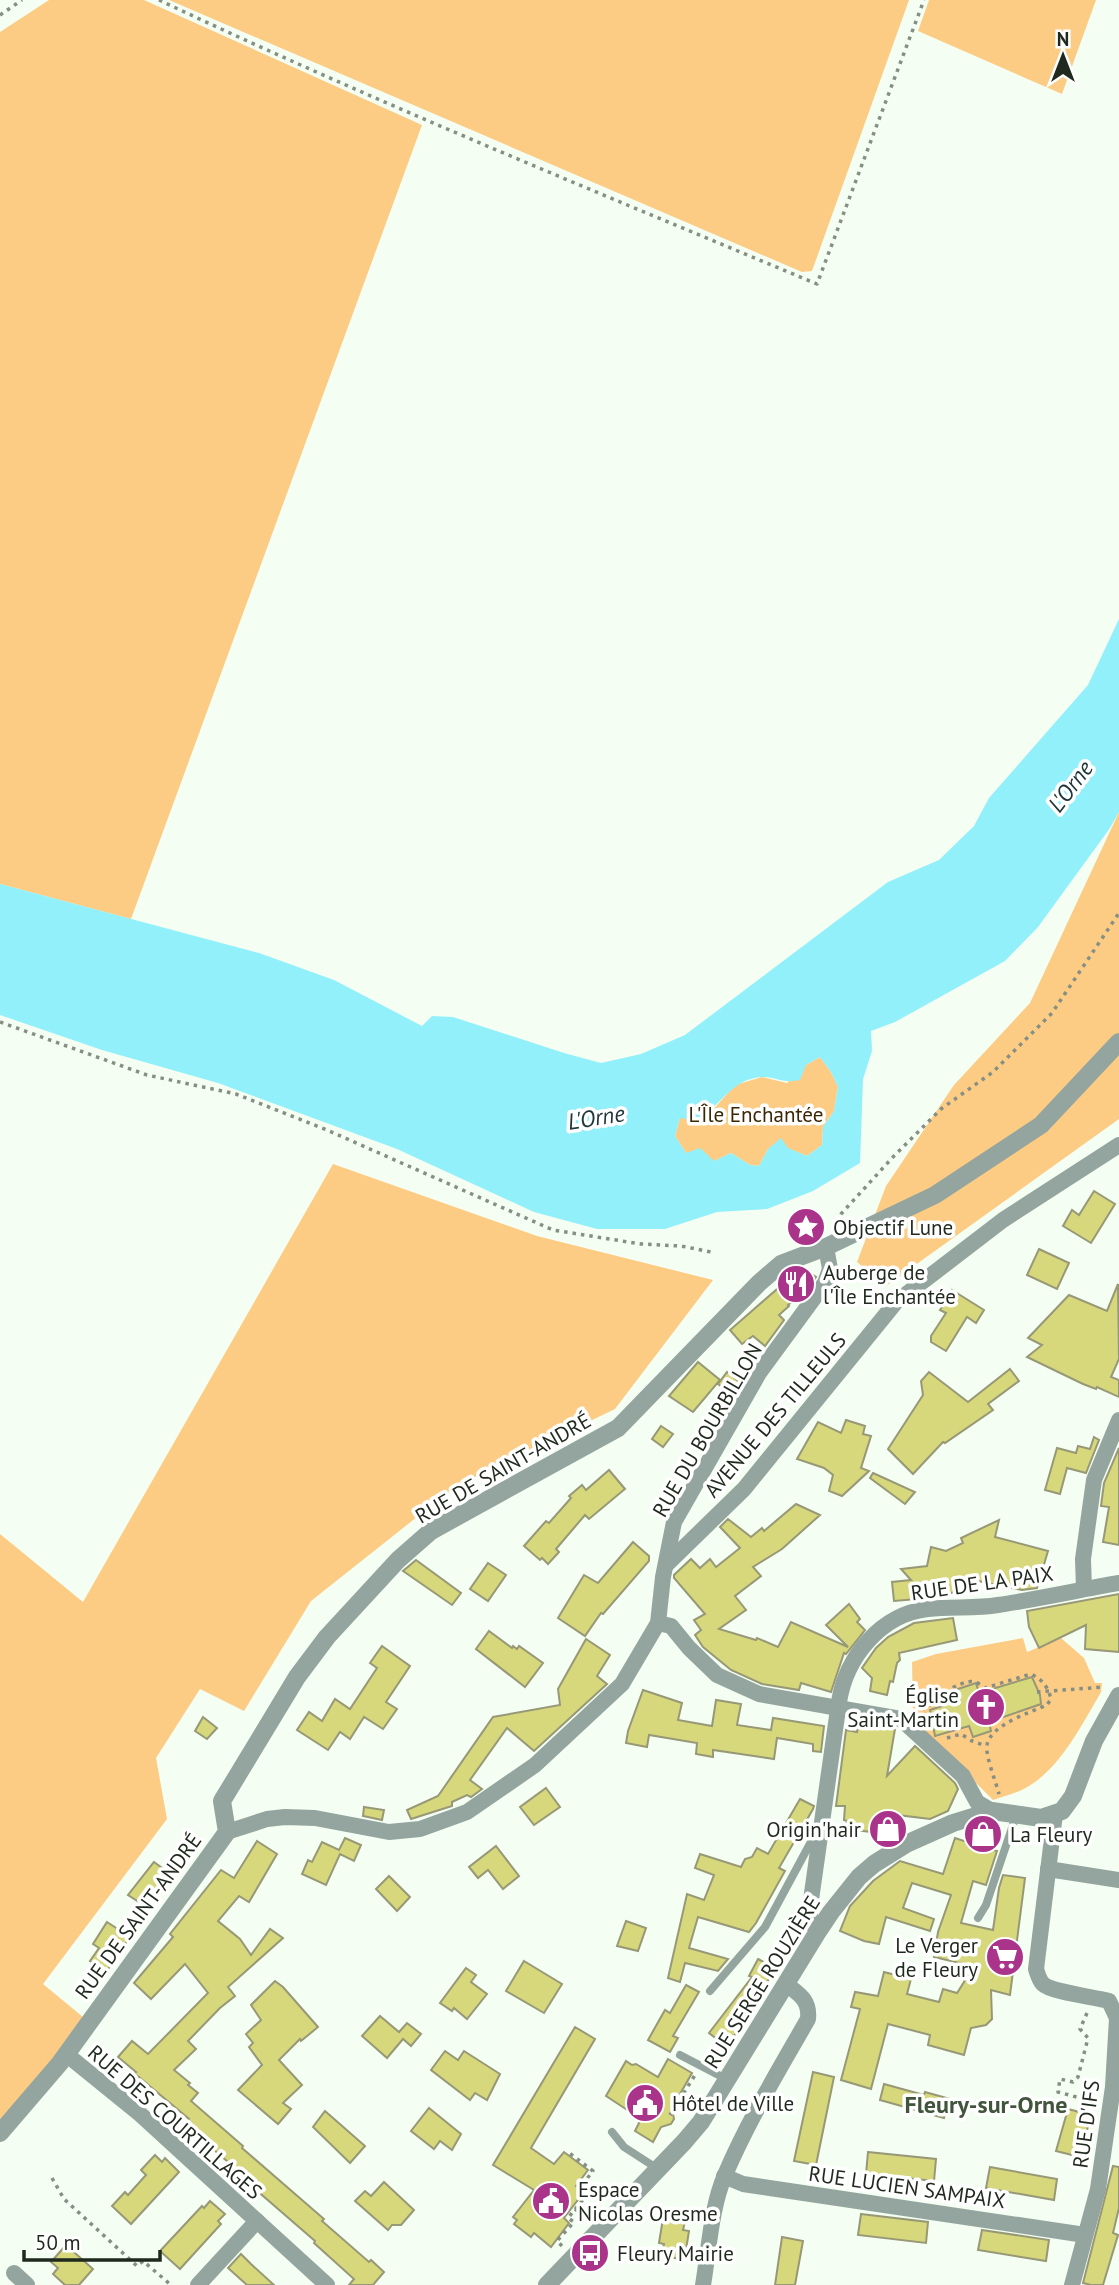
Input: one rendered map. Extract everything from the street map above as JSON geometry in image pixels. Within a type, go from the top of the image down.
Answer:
[{"type":"street","name":"RUE DE SAINT-ANDRÉ","points":[[0,2133],[66,2054],[227,1832],[222,1801],[297,1677],[327,1637],[398,1560],[431,1531],[618,1428],[759,1283],[781,1264],[827,1247],[935,1195],[1041,1125],[1119,1042]]},
{"type":"street","name":"AVENUE DES TILLEULS","points":[[666,1565],[744,1489],[896,1302],[1003,1220],[1119,1144]]},
{"type":"street","name":"RUE DU BOURBILLON","points":[[658,1623],[674,1522],[759,1373],[825,1283],[830,1269],[827,1247]]},
{"type":"street","points":[[1084,1589],[1083,1559],[1094,1480],[1119,1420]]},
{"type":"street","name":"RUE DE LA PAIX","points":[[817,1933],[810,1916],[810,1907],[838,1707],[847,1672],[857,1654],[890,1620],[926,1609],[995,1606],[1119,1583]]},
{"type":"street","points":[[227,1832],[267,1819],[285,1817],[315,1818],[389,1832],[404,1832],[467,1812],[535,1765],[622,1684],[658,1623],[671,1626],[717,1675],[759,1694],[901,1719],[963,1776],[977,1802],[996,1804],[1016,1816],[1041,1818],[1055,1814],[1069,1804],[1114,1692]]},
{"type":"street","name":"RUE SERGE ROUZIÈRE","points":[[547,2285],[701,2122],[817,1933],[850,1887],[883,1858],[928,1833],[996,1804]]},
{"type":"street","points":[[1055,1814],[1048,1870],[1119,1881]]},
{"type":"street","name":"RUE D'IFS","points":[[1048,1870],[1036,1969],[1041,1982],[1050,1990],[1109,2001],[1117,2018],[1111,2099],[1098,2189],[1072,2285]]},
{"type":"street","points":[[703,2285],[724,2176],[808,2018],[805,2000],[786,1984]]},
{"type":"street","name":"RUE DES COURTILLAGES","points":[[66,2054],[140,2114],[327,2285]]},
{"type":"street","name":"RUE LUCIEN SAMPAIX","points":[[724,2176],[743,2184],[1085,2235]]},
{"type":"street","name":"RUE DES COURTILLAGES","points":[[198,2285],[257,2221]]},
{"type":"street","points":[[14,2273],[27,2285]]},
{"type":"lane","points":[[978,1918],[986,1905],[1016,1816]]},
{"type":"lane","points":[[710,1991],[765,1927],[812,1840],[821,1835]]},
{"type":"lane","points":[[680,2055],[728,2080]]},
{"type":"lane","points":[[612,2132],[624,2147],[658,2169]]},
{"type":"path","points":[[0,15],[22,0]]},
{"type":"path","points":[[159,0],[450,131],[817,284],[924,0]]},
{"type":"path","points":[[827,1247],[841,1214],[893,1157],[941,1109],[993,1072],[1052,1013],[1119,913]]},
{"type":"path","points":[[0,1022],[147,1076],[236,1094],[327,1130],[553,1230],[711,1252]]},
{"type":"path","points":[[927,1727],[922,1711],[926,1706],[952,1697],[952,1688],[969,1682],[977,1682],[985,1688],[1031,1674],[1040,1678],[1049,1691],[1051,1699],[1047,1705],[999,1728],[986,1746],[996,1804]]},
{"type":"path","points":[[1037,1692],[1102,1686],[1114,1692]]},
{"type":"path","points":[[940,1740],[961,1734],[986,1746]]},
{"type":"path","points":[[1089,2007],[1080,2029],[1088,2038],[1078,2077],[1073,2082],[1060,2079],[1058,2092],[1100,2103]]},
{"type":"path","points":[[670,2115],[695,2075]]},
{"type":"path","points":[[557,2241],[574,2222],[568,2218],[590,2191],[582,2185],[593,2171],[568,2152]]},
{"type":"path","points":[[52,2178],[64,2199],[137,2266],[143,2261],[171,2285]]},
{"type":"path","points":[[573,2211],[583,2216]]},
{"type":"green space","points":[[49,0],[144,0],[422,125],[131,919],[0,884],[0,32]]},
{"type":"green space","points":[[169,0],[909,0],[812,271],[802,272]]},
{"type":"green space","points":[[929,0],[1096,0],[1062,94],[918,31]]},
{"type":"green space","points":[[1119,812],[1119,1119],[886,1286],[857,1262],[886,1186],[954,1085],[1030,1003]]},
{"type":"green space","name":"L'Île Enchantée","points":[[820,1057],[838,1087],[834,1111],[823,1127],[822,1145],[807,1156],[787,1148],[768,1149],[759,1166],[750,1165],[731,1153],[714,1161],[686,1153],[675,1136],[680,1118],[710,1113],[735,1085],[762,1077],[787,1083],[806,1065]]},
{"type":"green space","points":[[333,1164],[537,1236],[713,1280],[615,1409],[456,1486],[311,1601],[244,1711],[200,1689],[156,1758],[167,1819],[43,1984],[89,2022],[0,2133],[0,1534],[83,1602]]},
{"type":"green space","points":[[1023,1638],[1027,1652],[1061,1638],[1084,1658],[1095,1683],[1102,1683],[1101,1692],[1070,1744],[1041,1778],[1025,1788],[993,1800],[917,1724],[913,1711],[912,1662],[936,1654]]},
{"type":"water","name":"L'Orne","points":[[1119,619],[1119,812],[1110,828],[1038,927],[1005,961],[895,1022],[871,1031],[872,1051],[863,1079],[860,1163],[813,1191],[767,1209],[717,1212],[665,1229],[597,1229],[534,1212],[397,1149],[218,1083],[102,1050],[0,1015],[0,884],[259,953],[334,980],[422,1026],[432,1016],[453,1017],[601,1063],[641,1054],[685,1035],[888,882],[939,860],[974,826],[989,798],[1088,685]],"holes":[[[820,1057],[838,1087],[834,1111],[823,1127],[822,1145],[807,1156],[788,1148],[781,1138],[768,1149],[759,1166],[750,1165],[731,1153],[714,1161],[700,1148],[686,1153],[675,1136],[680,1118],[697,1121],[734,1088],[751,1079],[766,1077],[800,1080],[806,1065]]]},
{"type":"building","points":[[1094,1191],[1115,1204],[1091,1243],[1063,1226],[1072,1210],[1079,1215]]},
{"type":"building","points":[[1039,1249],[1069,1263],[1057,1289],[1027,1275]]},
{"type":"building","points":[[799,1270],[806,1270],[816,1277],[779,1315],[784,1320],[765,1346],[753,1336],[742,1344],[730,1330]]},
{"type":"building","points":[[1118,1284],[1119,1359],[1111,1377],[1119,1380],[1119,1397],[1083,1384],[1027,1357],[1042,1345],[1028,1338],[1069,1295],[1107,1311]]},
{"type":"building","points":[[952,1290],[984,1310],[976,1323],[967,1317],[946,1351],[931,1342],[931,1336],[946,1313],[940,1310]]},
{"type":"building","points":[[698,1362],[720,1380],[693,1412],[669,1396]]},
{"type":"building","points":[[1010,1369],[1019,1381],[988,1404],[993,1410],[943,1442],[913,1474],[888,1449],[923,1395],[921,1381],[929,1372],[968,1402]]},
{"type":"building","points":[[727,1372],[741,1383],[734,1396],[718,1384]]},
{"type":"building","points":[[846,1420],[865,1426],[863,1434],[871,1436],[861,1468],[869,1471],[842,1496],[829,1491],[833,1475],[824,1468],[797,1459],[818,1422],[841,1433]]},
{"type":"building","points":[[661,1426],[673,1434],[663,1447],[652,1439]]},
{"type":"building","points":[[1094,1437],[1099,1440],[1086,1473],[1067,1468],[1060,1494],[1045,1490],[1057,1448],[1076,1453],[1078,1446],[1090,1449]]},
{"type":"building","points":[[1119,1448],[1119,1545],[1103,1542],[1109,1507],[1101,1506],[1104,1483]]},
{"type":"building","points":[[609,1470],[625,1489],[589,1519],[585,1515],[556,1549],[559,1552],[548,1564],[524,1546],[546,1521],[549,1523],[571,1498],[569,1496],[582,1485],[586,1490]]},
{"type":"building","points":[[873,1473],[915,1492],[905,1504],[870,1478]]},
{"type":"building","points":[[796,1504],[820,1515],[782,1549],[753,1567],[761,1576],[735,1596],[746,1610],[719,1629],[756,1640],[757,1638],[778,1647],[791,1622],[848,1647],[826,1625],[849,1604],[860,1619],[857,1622],[865,1630],[846,1654],[844,1653],[831,1692],[801,1683],[799,1690],[762,1684],[731,1670],[703,1647],[695,1635],[701,1630],[694,1620],[705,1614],[674,1578],[691,1559],[700,1568],[710,1559],[716,1567],[740,1548],[720,1527],[728,1519],[751,1537],[762,1528],[764,1531]]},
{"type":"building","points":[[999,1520],[995,1537],[1048,1551],[1037,1588],[1022,1590],[978,1581],[942,1597],[894,1601],[892,1582],[911,1580],[901,1569],[927,1566],[931,1547],[946,1551],[963,1543],[961,1538]]},
{"type":"building","points":[[633,1542],[649,1556],[649,1561],[603,1614],[601,1613],[585,1636],[558,1618],[584,1575],[598,1583]]},
{"type":"building","points":[[416,1560],[461,1593],[452,1605],[403,1571]]},
{"type":"building","points":[[488,1563],[506,1575],[488,1601],[470,1589]]},
{"type":"building","points":[[1119,1594],[1119,1652],[1085,1649],[1086,1625],[1039,1648],[1029,1627],[1027,1611]]},
{"type":"building","points":[[953,1618],[957,1640],[899,1653],[900,1660],[887,1695],[870,1691],[872,1678],[862,1668],[876,1648],[888,1637],[914,1623]]},
{"type":"building","points":[[489,1631],[512,1648],[513,1646],[517,1649],[519,1646],[543,1663],[525,1687],[476,1649]]},
{"type":"building","points":[[586,1639],[610,1655],[597,1676],[607,1684],[534,1751],[507,1728],[470,1780],[482,1789],[471,1797],[467,1795],[452,1802],[452,1806],[411,1819],[407,1810],[438,1796],[493,1717],[560,1705],[558,1689]]},
{"type":"building","points":[[382,1646],[410,1666],[386,1702],[397,1709],[383,1729],[364,1717],[350,1739],[340,1732],[328,1750],[297,1730],[309,1712],[322,1721],[335,1699],[350,1709],[377,1668],[370,1663]]},
{"type":"building","name":"Église Saint-Martin","points":[[1032,1677],[1041,1704],[989,1722],[991,1731],[973,1737],[969,1726],[935,1736],[930,1710],[960,1700],[958,1689],[976,1683],[979,1693]]},
{"type":"building","points":[[643,1690],[682,1703],[678,1720],[712,1726],[716,1700],[741,1704],[737,1725],[771,1730],[773,1718],[824,1726],[821,1752],[813,1751],[813,1744],[777,1738],[774,1759],[713,1750],[713,1757],[696,1754],[697,1743],[649,1735],[647,1747],[626,1743]]},
{"type":"building","points":[[203,1717],[217,1728],[207,1739],[195,1731]]},
{"type":"building","points":[[858,1723],[895,1729],[887,1776],[915,1746],[955,1783],[958,1789],[948,1811],[930,1819],[897,1815],[897,1835],[846,1829],[845,1806],[836,1806],[846,1730],[857,1732]]},
{"type":"building","points":[[546,1788],[560,1807],[534,1825],[520,1807]]},
{"type":"building","points":[[800,1799],[814,1806],[813,1809],[779,1868],[785,1871],[756,1923],[749,1932],[698,1917],[689,1948],[728,1959],[718,1971],[685,1963],[680,1982],[668,1978],[687,1894],[704,1900],[714,1875],[695,1868],[700,1854],[741,1867],[757,1848],[768,1854]]},
{"type":"building","points":[[364,1807],[384,1810],[382,1820],[363,1816]]},
{"type":"building","points":[[975,1828],[990,1830],[985,1848],[997,1851],[986,1885],[973,1881],[961,1923],[993,1930],[1003,1875],[1025,1878],[1010,1995],[991,1990],[992,2019],[986,2025],[971,2028],[964,2055],[928,2045],[930,2035],[888,2024],[871,2089],[841,2080],[860,2009],[851,2007],[855,1992],[878,1996],[884,1972],[911,1979],[907,1994],[939,2002],[943,1989],[957,1993],[964,1982],[968,1965],[934,1957],[938,1932],[951,1895],[912,1883],[903,1908],[934,1919],[930,1931],[886,1917],[879,1944],[840,1931],[850,1906],[873,1881],[900,1861],[943,1874],[955,1838],[970,1843]]},
{"type":"building","points":[[345,1838],[361,1845],[354,1861],[340,1854],[326,1885],[302,1874],[308,1860],[312,1862],[322,1842],[339,1850]]},
{"type":"building","points":[[257,1841],[277,1854],[249,1902],[239,1896],[218,1921],[240,1939],[251,1955],[270,1929],[283,1938],[228,1987],[235,1996],[188,2041],[196,2049],[174,2070],[198,2093],[191,2101],[324,2219],[322,2221],[384,2272],[373,2285],[349,2285],[354,2279],[314,2243],[315,2241],[233,2170],[235,2168],[199,2137],[197,2140],[182,2128],[189,2119],[118,2057],[132,2041],[148,2054],[208,1993],[185,1964],[151,1999],[134,1983],[173,1937],[170,1934],[221,1870],[234,1878]]},
{"type":"building","points":[[496,1846],[519,1876],[503,1889],[488,1870],[478,1878],[469,1867]]},
{"type":"building","points":[[154,1862],[169,1873],[145,1906],[128,1895]]},
{"type":"building","points":[[389,1876],[410,1897],[397,1911],[376,1889]]},
{"type":"building","points":[[626,1921],[646,1928],[638,1951],[617,1946]]},
{"type":"building","points":[[107,1922],[130,1937],[106,1972],[90,1961],[99,1948],[93,1944]]},
{"type":"building","points":[[758,1959],[775,1968],[755,2004],[757,2006],[726,2046],[709,2033],[752,1977],[749,1976]]},
{"type":"building","points":[[524,1961],[562,1984],[544,2013],[506,1991]]},
{"type":"building","points":[[466,1968],[476,1975],[471,1982],[487,1994],[467,2019],[454,2008],[452,2011],[440,2003]]},
{"type":"building","points":[[275,1981],[318,2027],[301,2041],[300,2039],[279,2060],[302,2085],[283,2103],[291,2109],[278,2124],[238,2090],[262,2065],[249,2047],[253,2043],[246,2034],[261,2020],[251,2005]]},
{"type":"building","points":[[686,1985],[699,1992],[673,2036],[678,2038],[670,2052],[648,2040],[665,2010],[670,2013]]},
{"type":"building","points":[[380,2016],[399,2032],[407,2023],[421,2034],[411,2046],[403,2039],[387,2058],[362,2036]]},
{"type":"building","points":[[575,2027],[595,2039],[531,2148],[554,2164],[564,2152],[588,2170],[576,2186],[584,2192],[564,2218],[569,2223],[551,2247],[534,2233],[531,2237],[514,2224],[517,2220],[513,2217],[534,2190],[493,2165]]},
{"type":"building","points":[[445,2051],[458,2060],[464,2051],[500,2074],[487,2100],[475,2093],[470,2100],[431,2070]]},
{"type":"building","name":"Hôtel de Ville","points":[[668,2059],[692,2073],[672,2108],[674,2119],[671,2124],[661,2127],[653,2142],[635,2131],[641,2119],[606,2096],[626,2061],[658,2077]]},
{"type":"building","points":[[813,2072],[834,2077],[816,2165],[794,2161]]},
{"type":"building","points":[[884,2084],[950,2099],[944,2118],[880,2100]]},
{"type":"building","points":[[429,2108],[461,2134],[452,2150],[440,2141],[434,2149],[411,2131]]},
{"type":"building","points":[[1068,2109],[1091,2115],[1080,2157],[1056,2151]]},
{"type":"building","points":[[325,2111],[365,2146],[350,2163],[313,2127]]},
{"type":"building","points":[[868,2152],[936,2159],[934,2181],[866,2174]]},
{"type":"building","points":[[155,2155],[162,2162],[165,2158],[179,2172],[131,2224],[112,2206],[125,2192],[128,2195],[146,2175],[141,2170]]},
{"type":"building","points":[[1113,2166],[1119,2167],[1119,2208],[1113,2233],[1118,2235],[1103,2285],[1091,2285],[1083,2283]]},
{"type":"building","points":[[990,2167],[1057,2179],[1054,2200],[986,2188]]},
{"type":"building","points":[[384,2182],[414,2210],[401,2225],[392,2225],[388,2230],[355,2201],[365,2191],[371,2196]]},
{"type":"building","points":[[210,2201],[225,2214],[218,2221],[221,2224],[180,2269],[160,2251],[202,2206],[204,2208]]},
{"type":"building","points":[[664,2212],[686,2217],[683,2230],[689,2231],[685,2256],[682,2256],[682,2259],[666,2257],[667,2253],[662,2252],[664,2244],[659,2243]]},
{"type":"building","points":[[861,2214],[928,2222],[926,2243],[858,2235]]},
{"type":"building","points":[[982,2230],[1049,2240],[1046,2261],[978,2250]]},
{"type":"building","points":[[782,2237],[803,2241],[795,2285],[775,2285]]},
{"type":"building","points":[[66,2245],[93,2269],[79,2285],[65,2285],[53,2274],[58,2268],[51,2262]]},
{"type":"building","points":[[241,2254],[274,2285],[247,2285],[228,2268]]},
{"type":"place","name":"Objectif Lune","points":[[806,1227]]},
{"type":"place","name":"Auberge de l'Île Enchantée","points":[[796,1284]]},
{"type":"place","name":"Église Saint-Martin","points":[[986,1707]]},
{"type":"place","name":"Origin'hair","points":[[888,1829]]},
{"type":"place","name":"La Fleury","points":[[983,1834]]},
{"type":"place","name":"Le Verger de Fleury","points":[[1005,1957]]},
{"type":"place","name":"Hôtel de Ville","points":[[645,2103]]},
{"type":"place","name":"Espace Nicolas Oresme","points":[[551,2201]]},
{"type":"place","name":"Fleury Mairie","points":[[590,2253]]},
{"type":"district","name":"Fleury-sur-Orne","points":[[986,2104]]}]
